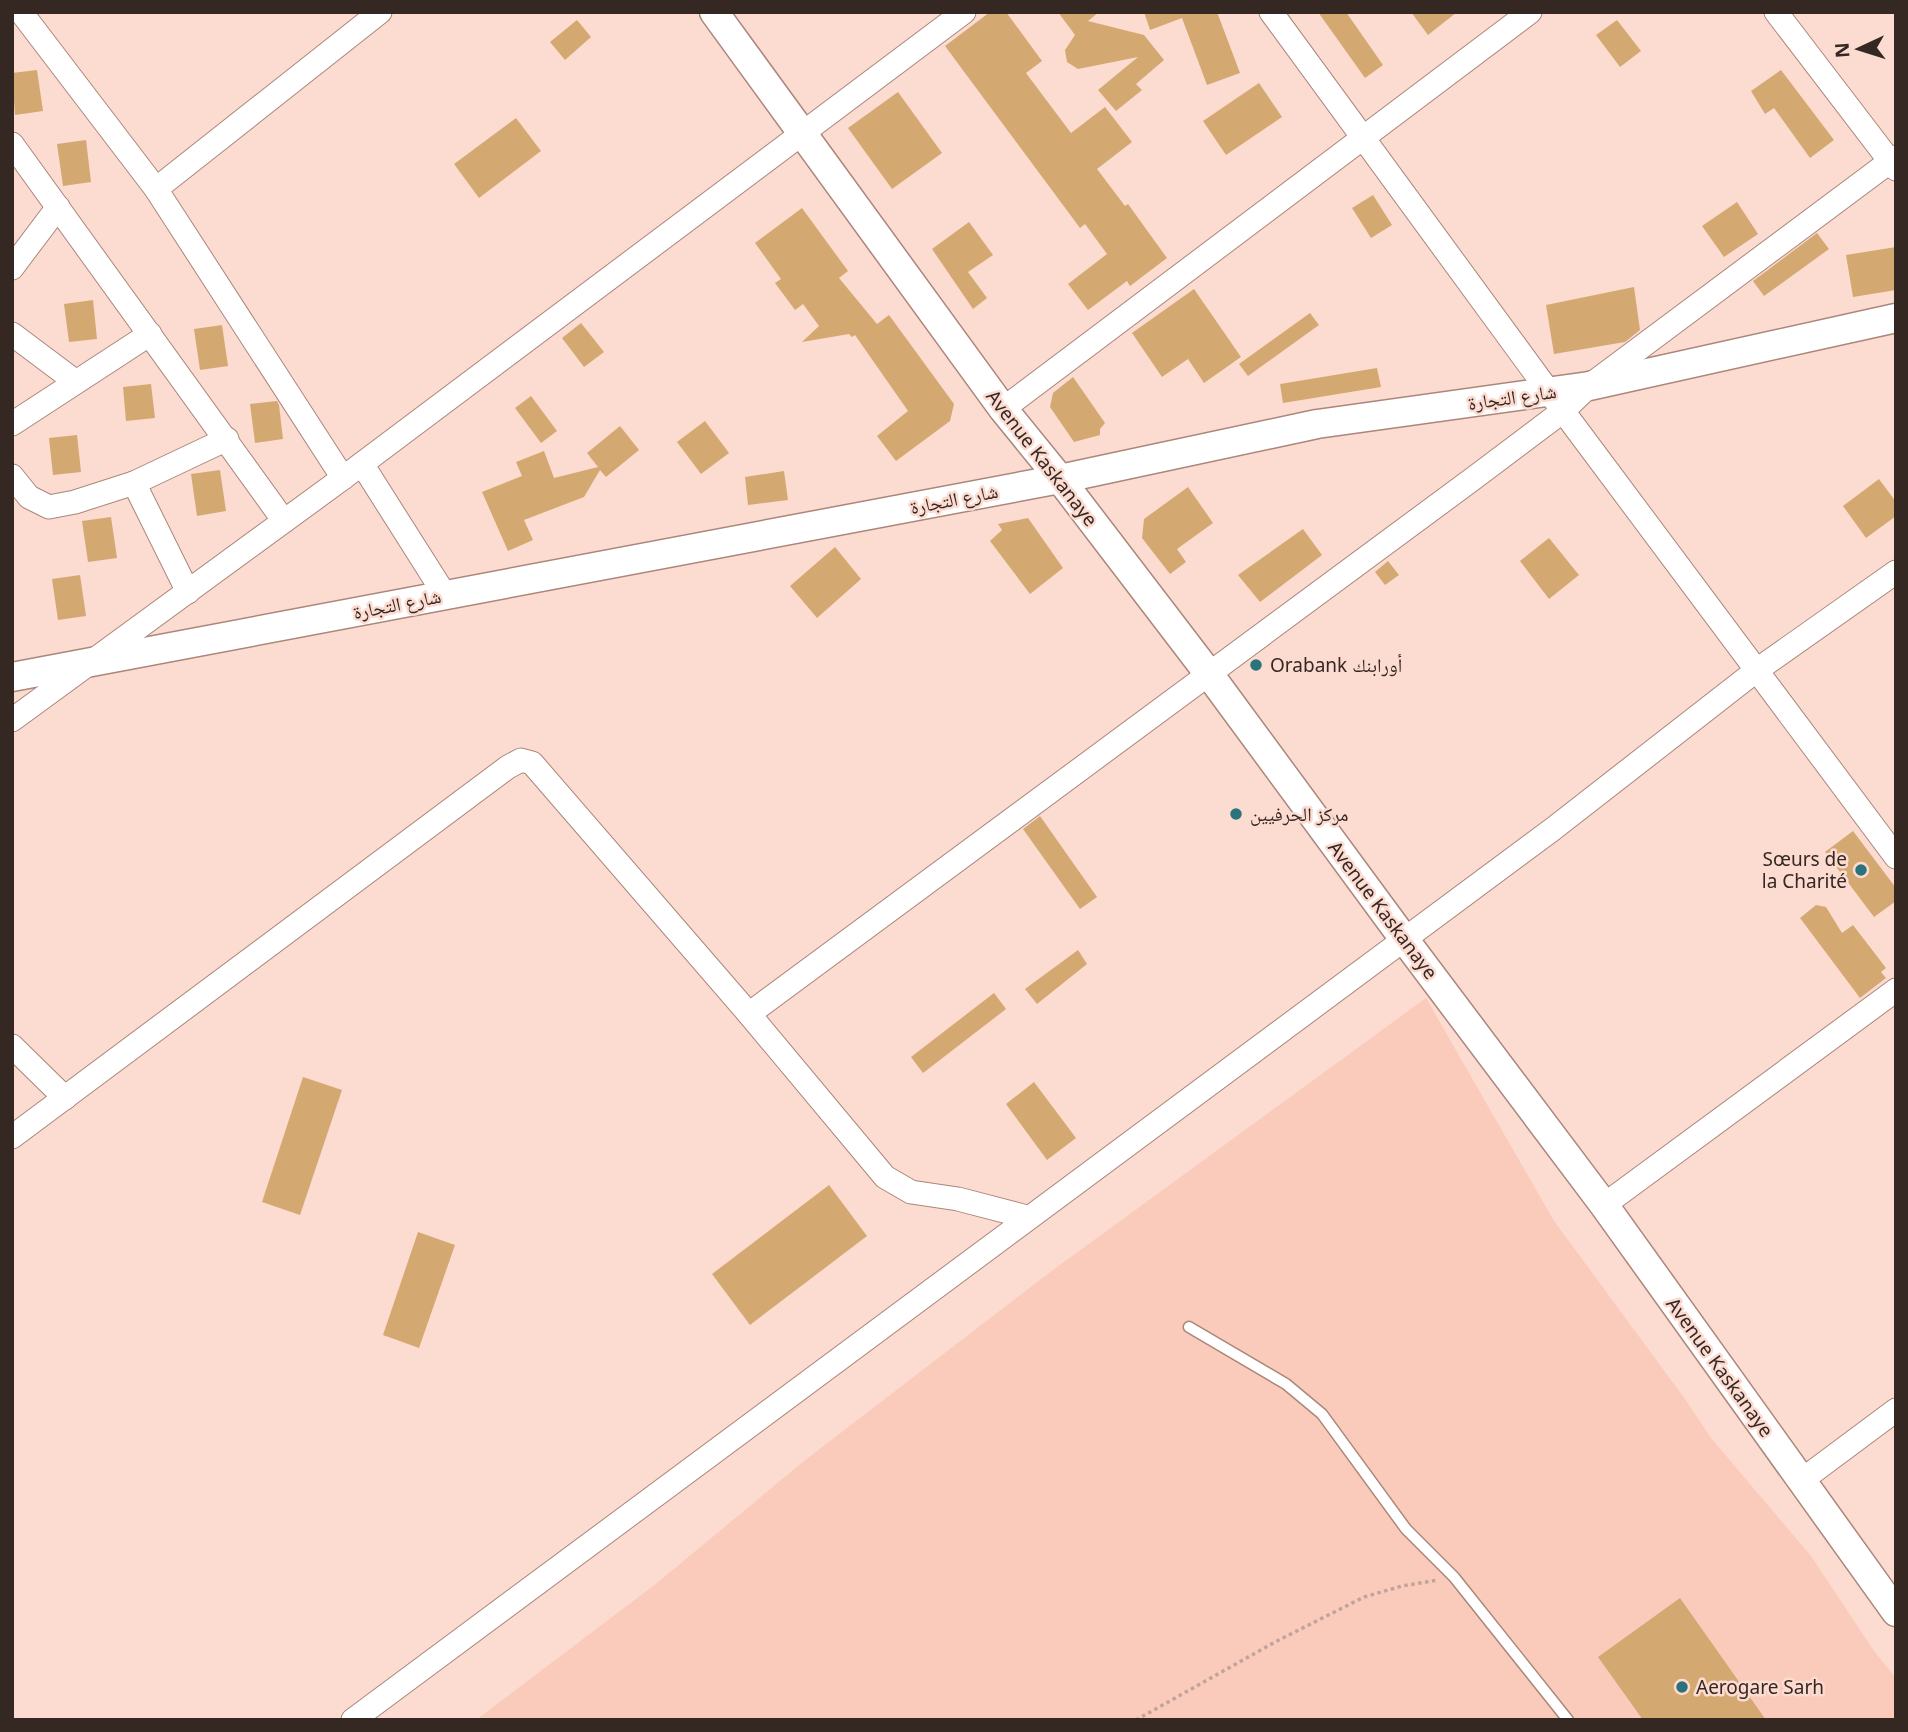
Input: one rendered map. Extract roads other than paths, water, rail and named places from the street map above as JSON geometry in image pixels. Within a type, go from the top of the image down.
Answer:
[{"type":"street","points":[[21,12],[156,189],[343,478]]},
{"type":"street","points":[[156,189],[380,12]]},
{"type":"street","name":"Avenue Kaskanaye","points":[[714,12],[1003,410],[1060,479],[1209,674],[1604,1205],[1896,1612]]},
{"type":"street","points":[[12,720],[362,464],[964,12]]},
{"type":"street","points":[[1271,12],[1556,401],[1896,857]]},
{"type":"street","points":[[1003,410],[1530,12]]},
{"type":"street","points":[[1589,386],[1894,162],[1776,12]]},
{"type":"street","points":[[12,144],[284,521]]},
{"type":"street","points":[[12,268],[58,207]]},
{"type":"street","name":"شارع التجارة","points":[[12,677],[1060,479],[1317,424],[1556,401],[1589,386],[1896,318]]},
{"type":"street","points":[[12,334],[76,382]]},
{"type":"street","points":[[12,424],[150,334]]},
{"type":"street","points":[[749,1014],[1209,674],[1556,401]]},
{"type":"street","points":[[12,476],[29,497],[49,507],[75,502],[134,483],[227,439]]},
{"type":"street","points":[[362,464],[445,595]]},
{"type":"street","points":[[134,483],[188,592]]},
{"type":"street","points":[[353,1720],[1552,829],[1757,670],[1896,572]]},
{"type":"street","points":[[12,1138],[508,767],[521,760],[532,763],[749,1014],[885,1177],[911,1192],[958,1199],[1027,1217]]},
{"type":"street","points":[[1604,1205],[1896,990]]},
{"type":"street","points":[[12,1046],[65,1098]]},
{"type":"street","points":[[1802,1480],[1896,1410]]},
{"type":"lane","points":[[1189,1327],[1286,1384],[1322,1414],[1406,1529],[1454,1577],[1568,1720]]},
{"type":"place","name":"Orabank أورابنك","points":[[1256,665]]},
{"type":"place","name":"مركز الحرفيين","points":[[1236,814]]},
{"type":"place","name":"Sœurs de la Charité","points":[[1861,870]]},
{"type":"place","name":"Aerogare Sarh","points":[[1682,1687]]}]
